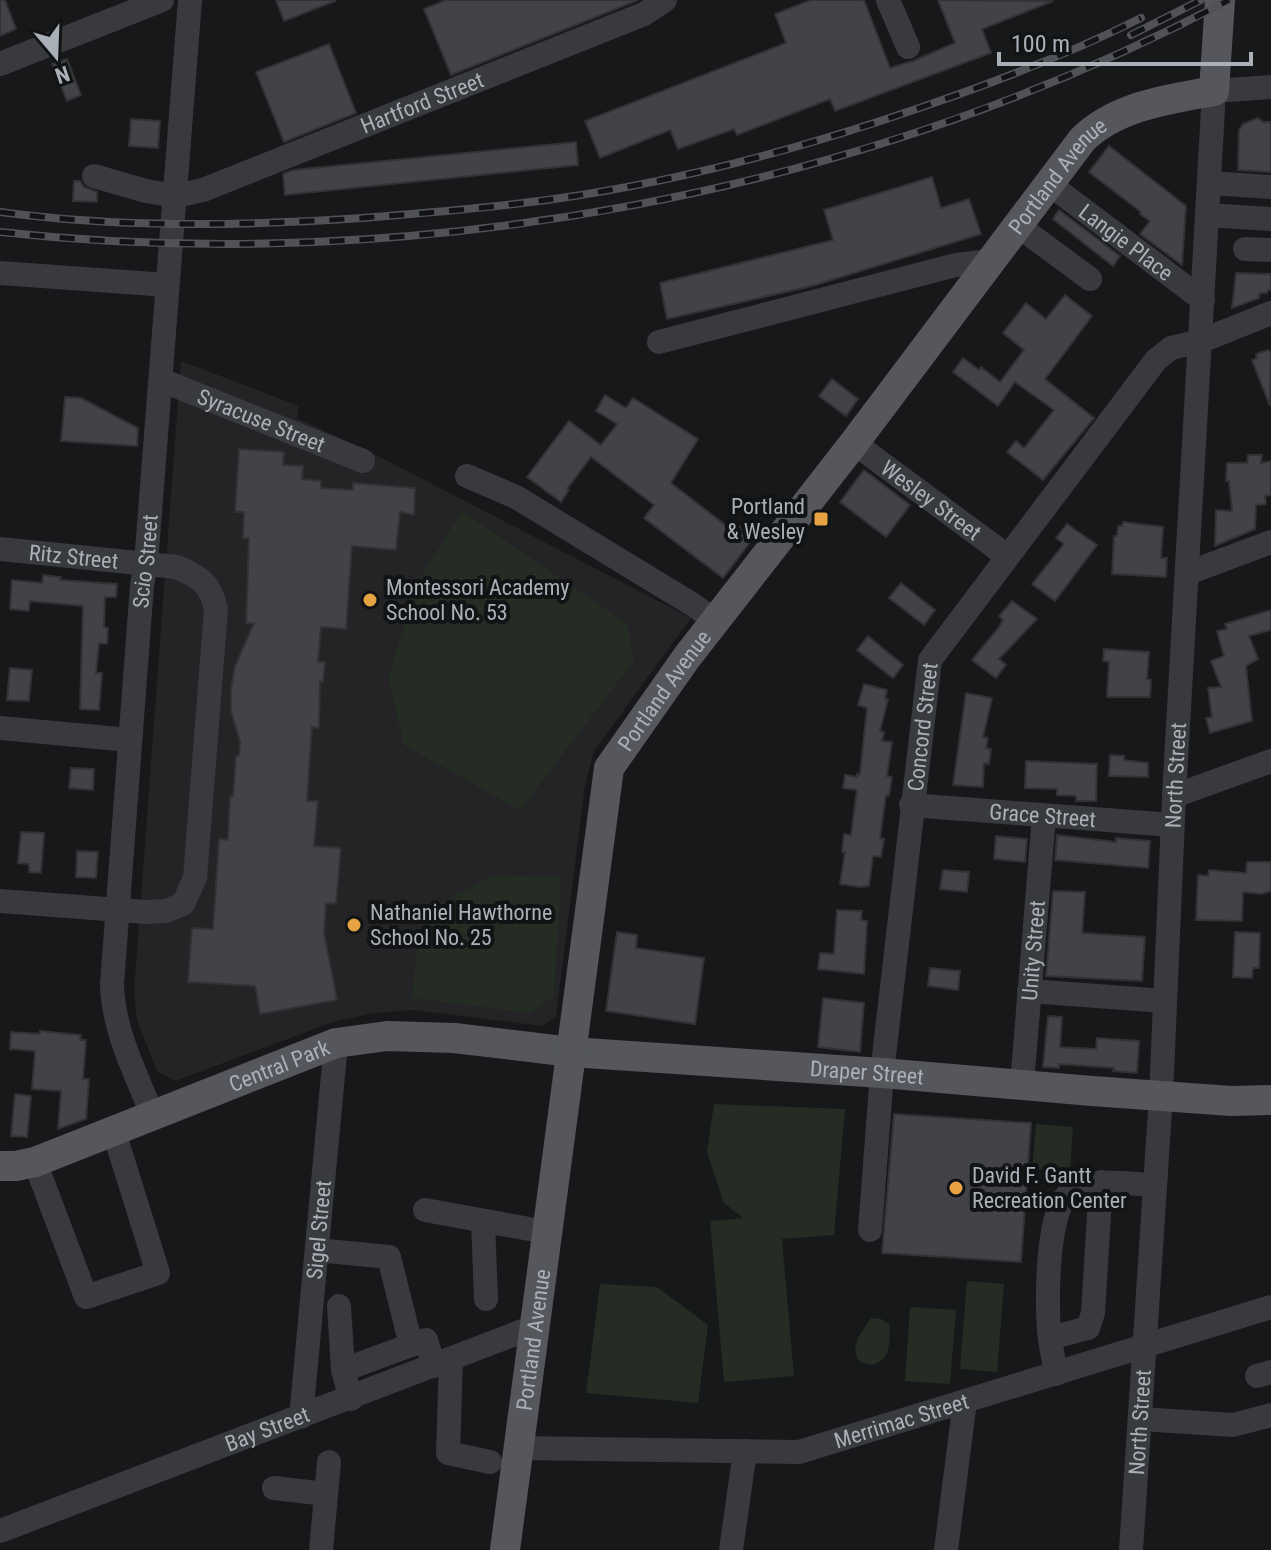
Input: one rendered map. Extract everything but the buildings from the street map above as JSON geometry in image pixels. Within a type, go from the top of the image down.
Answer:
[{"type":"main road","name":"North Street","points":[[1214,91],[1220,0]]},
{"type":"main road","name":"Portland Avenue","points":[[505,1550],[609,768],[715,621],[854,443],[1082,140],[1098,125],[1155,102],[1214,91]]},
{"type":"main road","name":"Central Park","points":[[0,1166],[35,1162],[336,1043],[411,1035],[571,1052]]},
{"type":"main road","name":"Draper Street","points":[[571,1052],[1161,1096],[1271,1100]]},
{"type":"street","points":[[0,64],[162,0]]},
{"type":"street","name":"Scio Street","points":[[153,1117],[118,1031],[112,1006],[142,585],[190,0]]},
{"type":"street","name":"Hartford Street","points":[[175,196],[203,190],[372,124],[644,14],[665,0]]},
{"type":"street","points":[[888,0],[908,47]]},
{"type":"street","points":[[1214,91],[1271,87]]},
{"type":"street","name":"North Street","points":[[1131,1550],[1161,1096],[1172,825],[1214,91]]},
{"type":"street","points":[[94,176],[175,196]]},
{"type":"street","name":"Langie Place","points":[[1048,183],[1203,300]]},
{"type":"street","points":[[1209,183],[1271,187]]},
{"type":"street","points":[[1207,215],[1271,219]]},
{"type":"street","points":[[1017,225],[1090,279]]},
{"type":"street","points":[[1245,249],[1271,250]]},
{"type":"street","points":[[659,342],[956,265],[990,261]]},
{"type":"street","points":[[0,273],[167,285]]},
{"type":"street","name":"Concord Street","points":[[870,1230],[882,1073],[930,660],[1156,360],[1171,348],[1201,341],[1271,313]]},
{"type":"street","name":"Syracuse Street","points":[[161,380],[363,461]]},
{"type":"street","name":"Wesley Street","points":[[854,443],[1007,556]]},
{"type":"street","points":[[467,476],[516,497],[715,621]]},
{"type":"street","points":[[1188,573],[1271,542]]},
{"type":"street","name":"Ritz Street","points":[[0,549],[177,567],[199,578],[212,591],[216,609],[195,878],[183,904],[166,911],[119,911]]},
{"type":"street","points":[[0,728],[130,740]]},
{"type":"street","points":[[1174,796],[1271,761]]},
{"type":"street","name":"Grace Street","points":[[911,805],[1172,825]]},
{"type":"street","name":"Unity Street","points":[[1022,1084],[1044,816]]},
{"type":"street","points":[[0,901],[119,911]]},
{"type":"street","points":[[1029,991],[1165,1001]]},
{"type":"street","name":"Sigel Street","points":[[301,1417],[336,1043]]},
{"type":"street","points":[[35,1162],[86,1297],[158,1273],[114,1132]]},
{"type":"street","points":[[1056,1374],[1050,1338],[1048,1282],[1057,1210],[1068,1193],[1101,1182],[1155,1185]]},
{"type":"street","points":[[1050,1338],[1088,1328],[1093,1313],[1101,1182]]},
{"type":"street","points":[[425,1210],[546,1232]]},
{"type":"street","points":[[483,1221],[486,1299]]},
{"type":"street","points":[[317,1250],[389,1257],[411,1345]]},
{"type":"street","points":[[339,1306],[343,1370],[351,1399]]},
{"type":"street","name":"Merrimac Street","points":[[518,1448],[799,1452],[1271,1307]]},
{"type":"street","name":"Bay Street","points":[[0,1531],[533,1327]]},
{"type":"street","points":[[343,1370],[426,1340],[442,1363],[448,1453],[490,1462]]},
{"type":"street","points":[[946,1550],[965,1401]]},
{"type":"street","points":[[1141,1419],[1233,1425],[1271,1415]]},
{"type":"street","points":[[731,1550],[745,1451]]},
{"type":"street","points":[[321,1550],[329,1462]]},
{"type":"street","points":[[274,1488],[326,1494]]},
{"type":"shaded area","points":[[181,361],[299,406],[297,418],[382,458],[691,618],[594,751],[585,785],[556,1016],[543,1026],[414,1010],[374,1013],[333,1022],[175,1081],[157,1071],[137,1020],[134,991]]},
{"type":"shaded area","points":[[462,511],[627,624],[634,661],[520,810],[404,745],[388,678],[416,585]]},
{"type":"shaded area","points":[[494,875],[561,877],[554,996],[530,1013],[412,998],[417,945],[439,904]]},
{"type":"shaded area","points":[[714,1104],[845,1109],[834,1235],[782,1239],[794,1376],[724,1382],[710,1221],[743,1218],[724,1203],[707,1152]]},
{"type":"shaded area","points":[[1036,1124],[1073,1127],[1070,1172],[1032,1169]]},
{"type":"shaded area","points":[[967,1281],[1004,1284],[997,1372],[960,1369]]},
{"type":"shaded area","points":[[600,1284],[657,1287],[708,1325],[698,1403],[586,1393]]},
{"type":"shaded area","points":[[910,1307],[956,1310],[950,1384],[905,1381]]},
{"type":"shaded area","points":[[871,1318],[881,1319],[890,1325],[886,1354],[873,1365],[860,1362],[855,1351]]},
{"type":"railway","points":[[1131,35],[1201,0]]},
{"type":"railway","points":[[0,232],[157,243],[315,242],[474,230],[631,206],[787,171],[940,124],[1087,68],[1229,0]]},
{"type":"railway","points":[[0,212],[135,223],[271,223],[458,210],[602,192],[743,161],[882,120],[1036,65],[1141,18]]},
{"type":"place","name":"Portland & Wesley","points":[[821,519]]},
{"type":"place","name":"Montessori Academy School No. 53","points":[[370,600]]},
{"type":"place","name":"Nathaniel Hawthorne School No. 25","points":[[354,925]]},
{"type":"place","name":"David F. Gantt Recreation Center","points":[[956,1188]]}]
